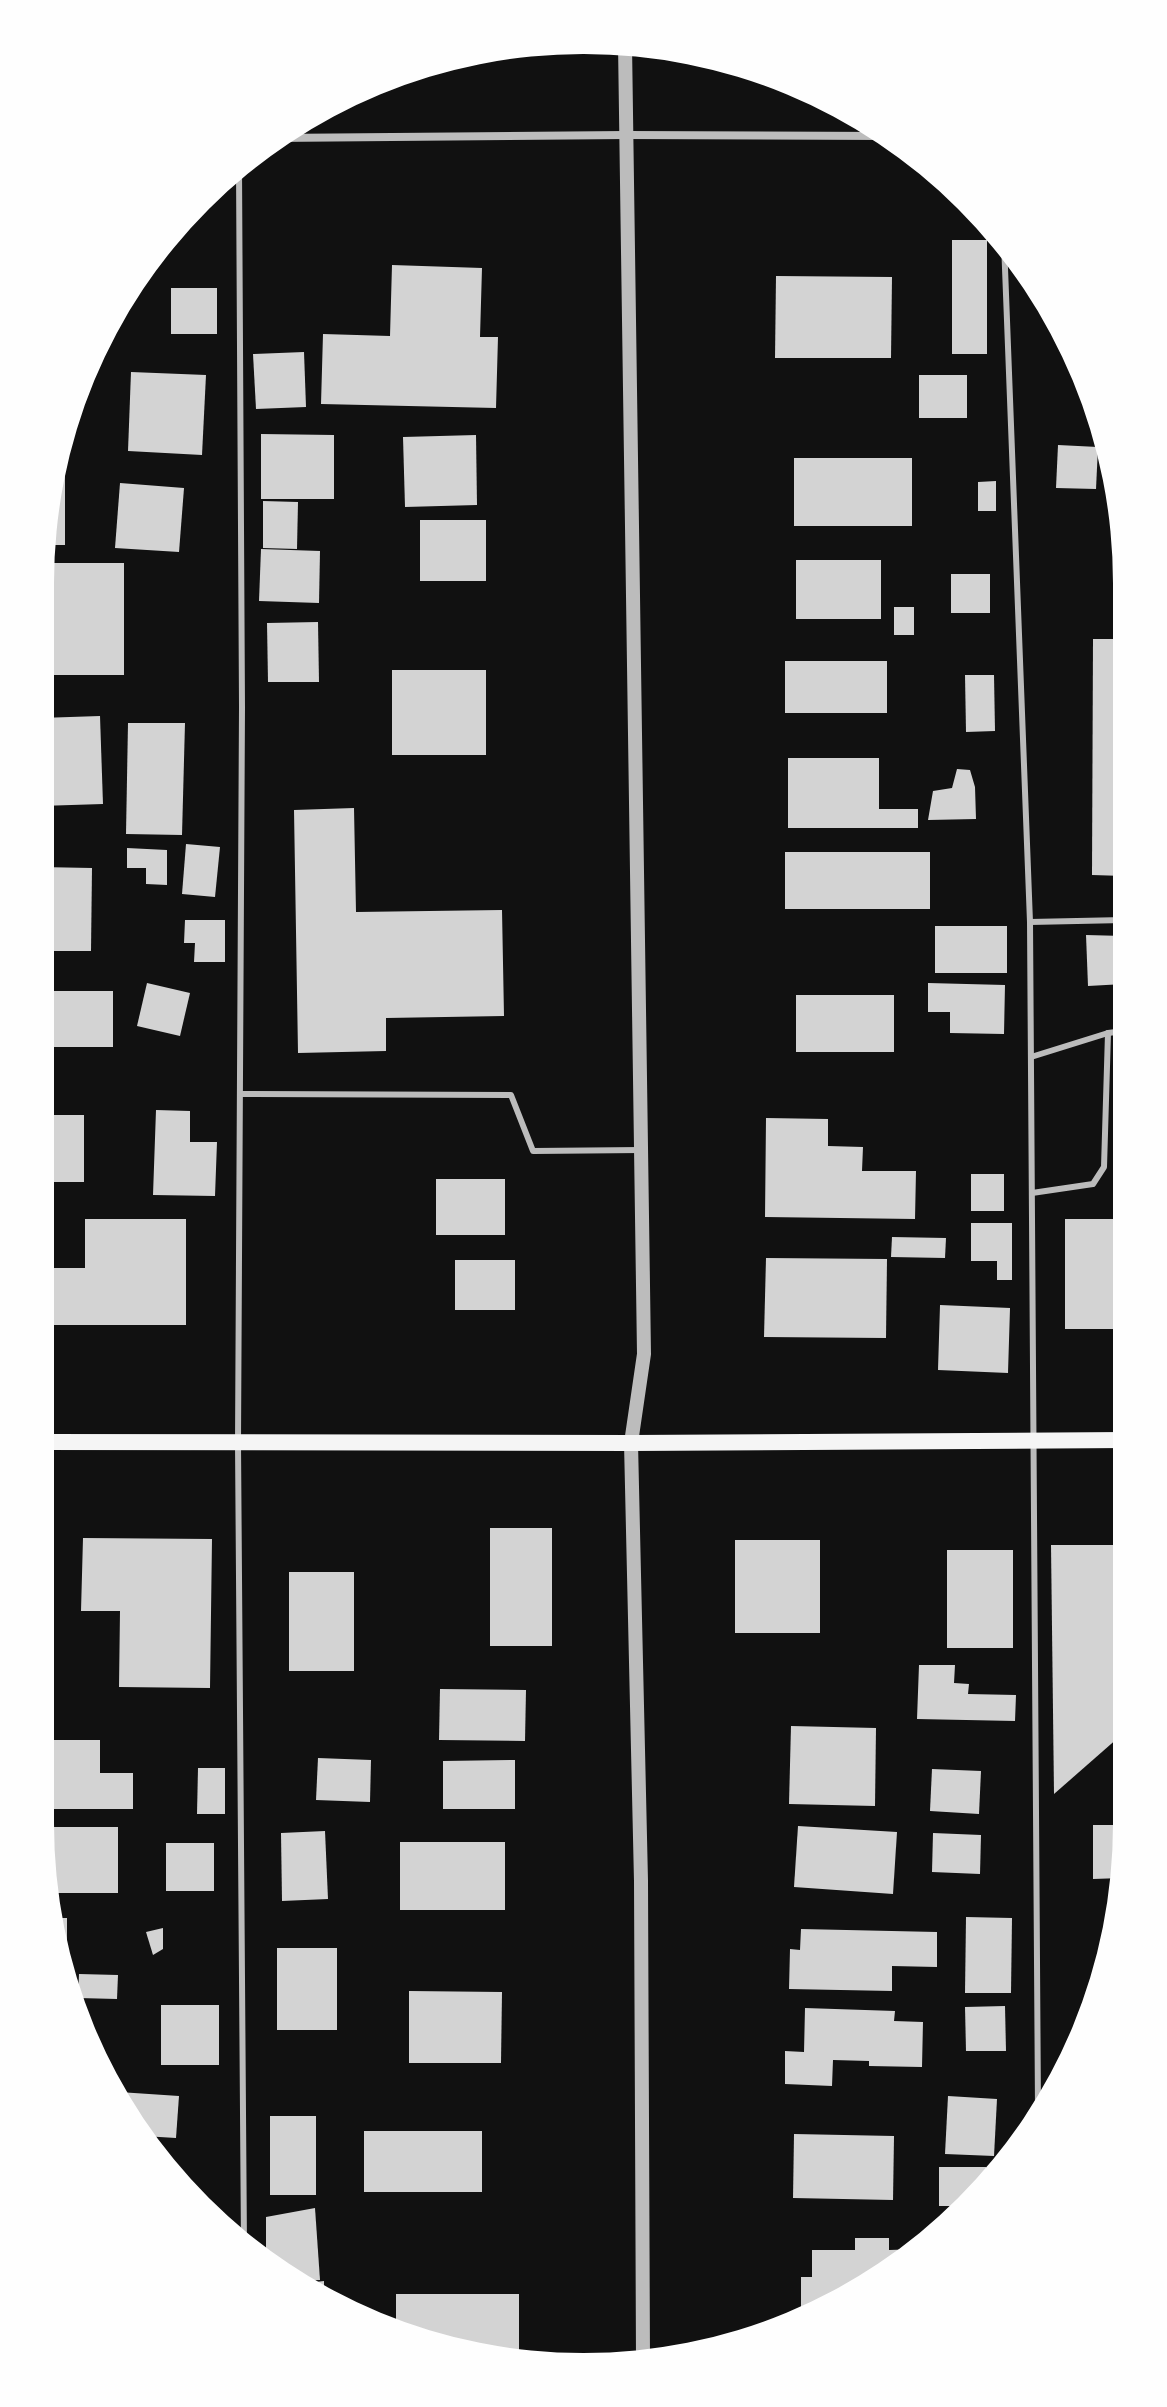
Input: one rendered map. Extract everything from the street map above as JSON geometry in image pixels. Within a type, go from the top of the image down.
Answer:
[{"type":"main road","points":[[54,1442],[1113,1440]]},
{"type":"street","points":[[625,56],[644,1354],[631,1443],[641,1896],[643,2349]]},
{"type":"street","points":[[298,138],[866,136]]},
{"type":"lane","points":[[239,181],[242,691],[238,1443],[244,2230]]},
{"type":"lane","points":[[1005,262],[1030,922],[1038,2095]]},
{"type":"lane","points":[[1030,922],[1113,920]]},
{"type":"lane","points":[[1031,1057],[1113,1032]]},
{"type":"lane","points":[[1032,1193],[1093,1184],[1104,1167],[1108,1033]]},
{"type":"lane","points":[[240,1094],[511,1095],[533,1151],[641,1150]]},
{"type":"building","points":[[952,240],[987,240],[987,354],[952,354]]},
{"type":"building","points":[[392,265],[482,268],[480,337],[498,337],[496,408],[321,404],[323,334],[390,336]]},
{"type":"building","points":[[776,276],[892,277],[891,358],[775,358]]},
{"type":"building","points":[[171,288],[217,288],[217,334],[171,334]]},
{"type":"building","points":[[304,352],[306,407],[256,409],[253,354]]},
{"type":"building","points":[[131,372],[206,375],[202,455],[128,451]]},
{"type":"building","points":[[919,375],[967,375],[967,418],[919,418]]},
{"type":"building","points":[[261,434],[334,435],[334,499],[261,499]]},
{"type":"building","points":[[476,435],[477,505],[405,507],[403,437]]},
{"type":"building","points":[[1058,445],[1095,447],[1096,489],[1056,488]]},
{"type":"building","points":[[794,458],[912,458],[912,526],[794,526]]},
{"type":"building","points":[[65,476],[65,476],[65,545],[55,545]]},
{"type":"building","points":[[996,481],[996,511],[978,511],[978,482]]},
{"type":"building","points":[[120,483],[184,488],[179,552],[115,548]]},
{"type":"building","points":[[263,501],[298,502],[297,549],[263,548]]},
{"type":"building","points":[[420,520],[486,520],[486,581],[420,581]]},
{"type":"building","points":[[261,549],[320,551],[319,603],[259,601]]},
{"type":"building","points":[[796,560],[881,560],[881,619],[796,619]]},
{"type":"building","points":[[55,563],[124,563],[124,675],[54,675]]},
{"type":"building","points":[[951,574],[990,574],[990,613],[951,613]]},
{"type":"building","points":[[894,607],[914,607],[914,635],[894,635]]},
{"type":"building","points":[[318,622],[319,682],[268,682],[267,623]]},
{"type":"building","points":[[1093,639],[1113,639],[1113,876],[1092,875]]},
{"type":"building","points":[[785,661],[887,661],[887,713],[785,713]]},
{"type":"building","points":[[392,670],[486,670],[486,755],[392,755]]},
{"type":"building","points":[[965,675],[994,675],[995,731],[966,732]]},
{"type":"building","points":[[100,716],[103,804],[54,806],[54,718]]},
{"type":"building","points":[[128,723],[185,723],[182,835],[126,834]]},
{"type":"building","points":[[788,758],[879,758],[879,809],[918,809],[918,828],[788,828]]},
{"type":"building","points":[[957,769],[970,770],[975,787],[976,819],[928,820],[933,791],[952,788]]},
{"type":"building","points":[[354,808],[356,912],[502,910],[504,1016],[386,1018],[386,1051],[298,1053],[294,810]]},
{"type":"building","points":[[186,844],[220,847],[215,897],[182,894]]},
{"type":"building","points":[[127,848],[167,850],[167,885],[146,884],[146,868],[127,868]]},
{"type":"building","points":[[785,852],[930,852],[930,909],[785,909]]},
{"type":"building","points":[[54,867],[92,868],[91,951],[54,951]]},
{"type":"building","points":[[185,920],[225,920],[225,962],[194,962],[195,943],[184,943]]},
{"type":"building","points":[[935,926],[1007,926],[1007,973],[935,973]]},
{"type":"building","points":[[1086,935],[1113,936],[1113,985],[1088,986]]},
{"type":"building","points":[[147,983],[190,993],[180,1036],[137,1026]]},
{"type":"building","points":[[928,983],[1005,985],[1004,1034],[950,1033],[950,1012],[928,1012]]},
{"type":"building","points":[[54,991],[113,991],[113,1047],[54,1047]]},
{"type":"building","points":[[796,995],[894,995],[894,1052],[796,1052]]},
{"type":"building","points":[[156,1110],[190,1111],[190,1142],[217,1142],[215,1196],[153,1195]]},
{"type":"building","points":[[54,1115],[84,1115],[84,1182],[54,1182]]},
{"type":"building","points":[[766,1118],[828,1119],[828,1146],[863,1147],[862,1171],[916,1171],[915,1219],[765,1217]]},
{"type":"building","points":[[971,1174],[1004,1174],[1004,1211],[971,1211]]},
{"type":"building","points":[[436,1179],[505,1179],[505,1235],[436,1235]]},
{"type":"building","points":[[85,1219],[186,1219],[186,1325],[54,1325],[54,1268],[85,1268]]},
{"type":"building","points":[[1065,1219],[1113,1219],[1113,1329],[1065,1329]]},
{"type":"building","points":[[971,1223],[1012,1223],[1012,1280],[997,1280],[997,1261],[971,1261]]},
{"type":"building","points":[[892,1237],[946,1238],[945,1258],[891,1257]]},
{"type":"building","points":[[766,1258],[887,1259],[886,1338],[764,1337]]},
{"type":"building","points":[[455,1260],[515,1260],[515,1310],[455,1310]]},
{"type":"building","points":[[940,1305],[1010,1308],[1008,1373],[938,1370]]},
{"type":"building","points":[[490,1528],[552,1528],[552,1646],[490,1646]]},
{"type":"building","points":[[83,1538],[212,1539],[210,1688],[119,1687],[120,1611],[81,1611]]},
{"type":"building","points":[[735,1540],[820,1540],[820,1633],[735,1633]]},
{"type":"building","points":[[1051,1545],[1113,1545],[1113,1742],[1054,1794]]},
{"type":"building","points":[[947,1550],[1013,1550],[1013,1648],[947,1648]]},
{"type":"building","points":[[289,1572],[354,1572],[354,1671],[289,1671]]},
{"type":"building","points":[[919,1665],[955,1665],[954,1683],[969,1684],[968,1694],[1016,1695],[1015,1721],[917,1719]]},
{"type":"building","points":[[440,1689],[526,1690],[525,1741],[439,1740]]},
{"type":"building","points":[[791,1726],[876,1728],[875,1806],[789,1804]]},
{"type":"building","points":[[54,1740],[100,1740],[100,1773],[133,1773],[133,1809],[54,1809]]},
{"type":"building","points":[[318,1758],[371,1760],[370,1802],[316,1800]]},
{"type":"building","points":[[515,1760],[515,1809],[443,1809],[443,1761]]},
{"type":"building","points":[[198,1768],[225,1768],[225,1814],[197,1814]]},
{"type":"building","points":[[932,1769],[981,1771],[979,1814],[930,1811]]},
{"type":"building","points":[[1093,1825],[1113,1825],[1110,1878],[1093,1879]]},
{"type":"building","points":[[798,1826],[897,1832],[893,1894],[794,1887]]},
{"type":"building","points":[[54,1827],[118,1827],[118,1893],[59,1893]]},
{"type":"building","points":[[325,1831],[328,1899],[282,1901],[281,1833]]},
{"type":"building","points":[[933,1833],[981,1835],[980,1874],[932,1872]]},
{"type":"building","points":[[400,1842],[505,1842],[505,1910],[400,1910]]},
{"type":"building","points":[[166,1843],[214,1843],[214,1891],[166,1891]]},
{"type":"building","points":[[966,1917],[1012,1918],[1011,1993],[965,1993]]},
{"type":"building","points":[[63,1918],[67,1918],[67,1940]]},
{"type":"building","points":[[163,1928],[163,1949],[153,1955],[146,1932]]},
{"type":"building","points":[[801,1929],[937,1932],[937,1967],[892,1966],[892,1991],[789,1989],[790,1949],[800,1950]]},
{"type":"building","points":[[277,1948],[337,1948],[337,2030],[277,2030]]},
{"type":"building","points":[[79,1974],[118,1975],[117,1999],[84,1998]]},
{"type":"building","points":[[409,1991],[502,1992],[501,2063],[409,2063]]},
{"type":"building","points":[[161,2005],[219,2005],[219,2065],[161,2065]]},
{"type":"building","points":[[1005,2006],[1006,2051],[966,2051],[965,2007]]},
{"type":"building","points":[[805,2008],[895,2011],[894,2021],[923,2022],[922,2067],[869,2066],[869,2061],[833,2060],[832,2086],[785,2084],[785,2051],[804,2052]]},
{"type":"building","points":[[128,2093],[179,2096],[176,2138],[156,2137]]},
{"type":"building","points":[[948,2096],[997,2099],[994,2156],[945,2154]]},
{"type":"building","points":[[270,2116],[316,2116],[316,2195],[270,2195]]},
{"type":"building","points":[[364,2131],[482,2131],[482,2192],[364,2192]]},
{"type":"building","points":[[794,2134],[894,2136],[893,2200],[793,2198]]},
{"type":"building","points":[[939,2167],[986,2167],[950,2206],[939,2206]]},
{"type":"building","points":[[315,2208],[320,2280],[266,2248],[266,2217]]},
{"type":"building","points":[[855,2238],[889,2238],[889,2250],[898,2250],[848,2282],[801,2306],[801,2277],[812,2277],[812,2250],[855,2250]]},
{"type":"building","points":[[396,2294],[519,2294],[519,2349],[446,2335],[396,2319]]}]
